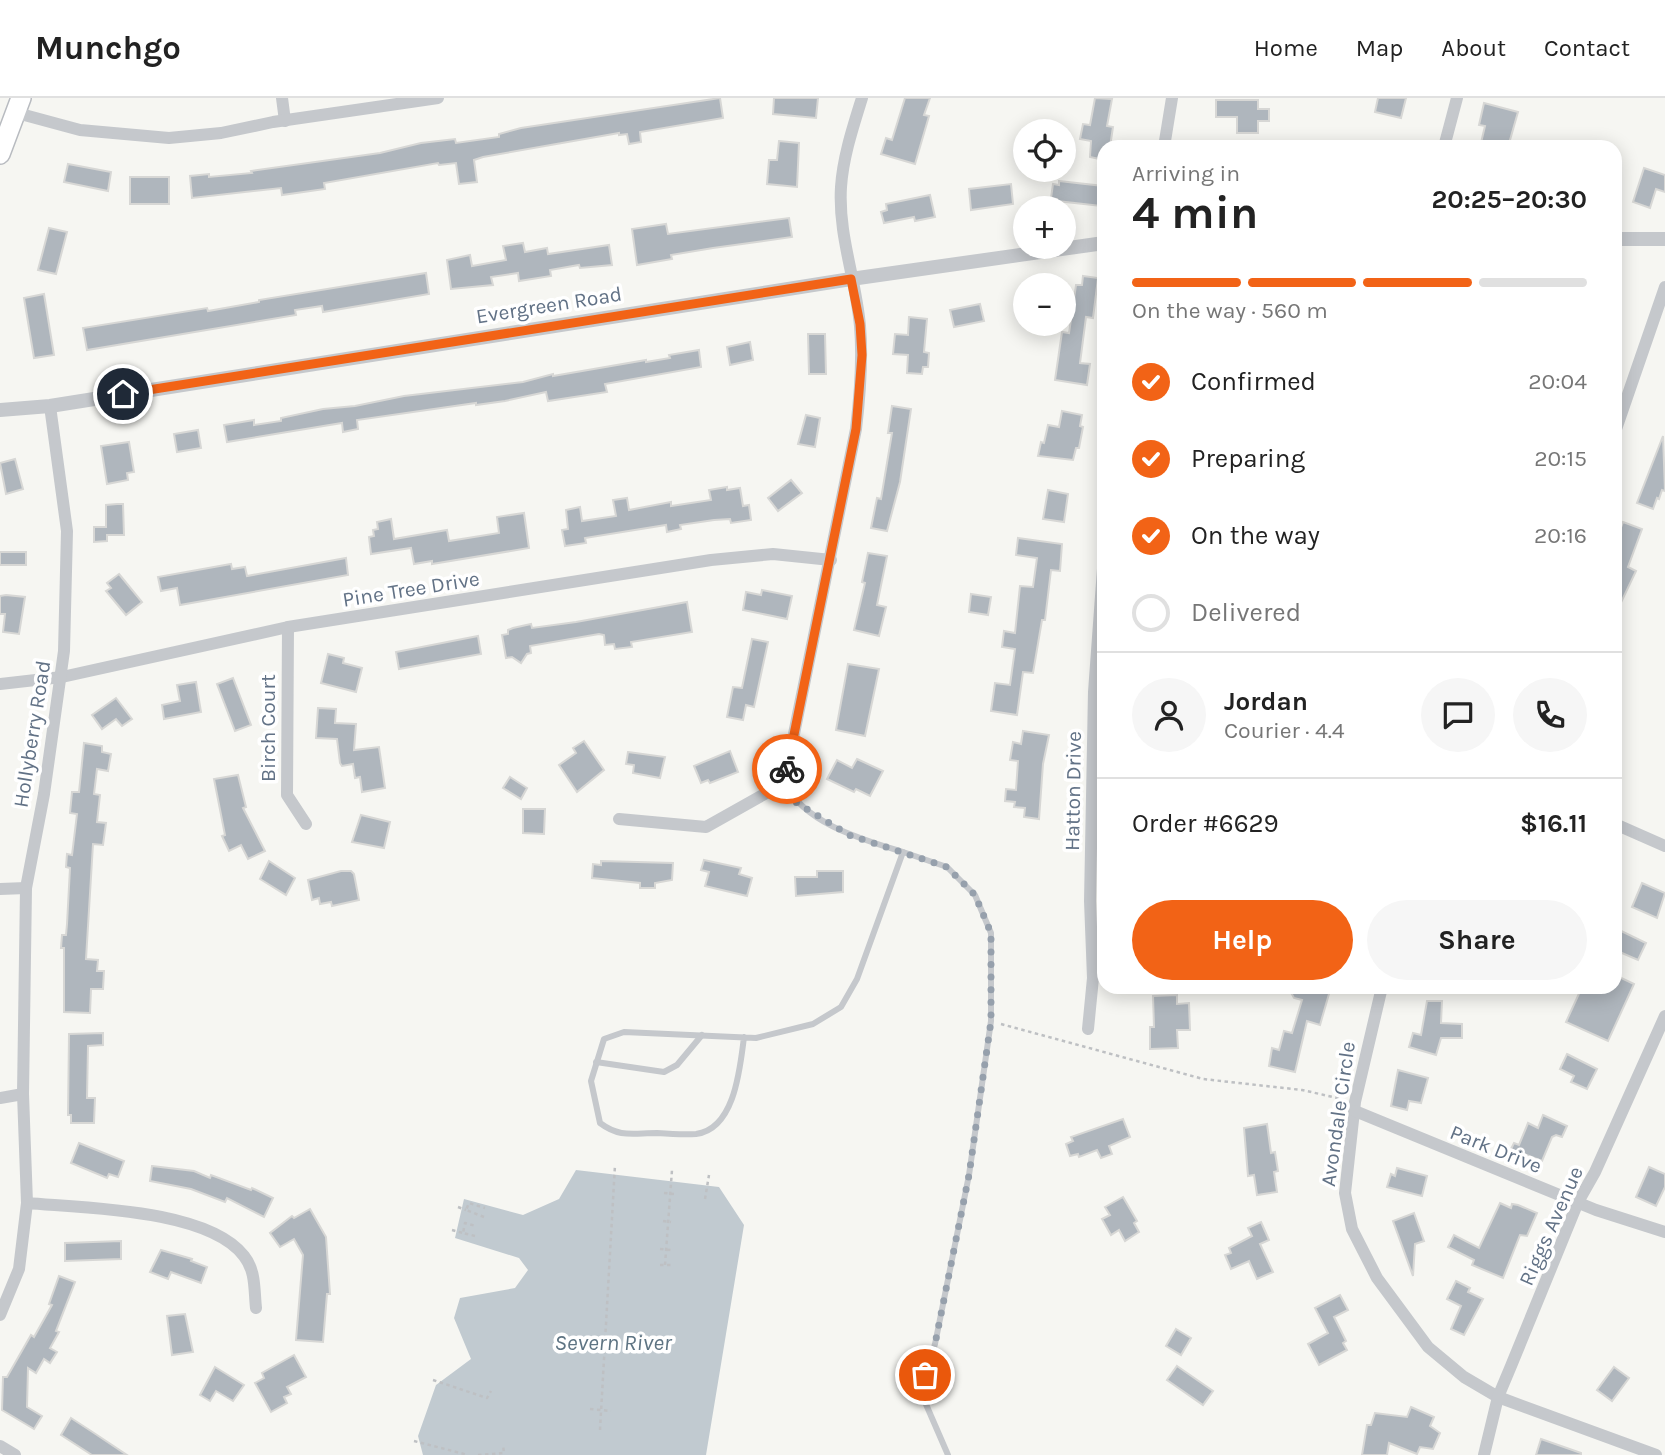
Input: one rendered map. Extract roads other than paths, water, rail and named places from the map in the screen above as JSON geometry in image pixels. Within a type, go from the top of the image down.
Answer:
[{"type":"main road","points":[[0,154],[19,106]]},
{"type":"street","points":[[282,98],[285,121]]},
{"type":"street","points":[[19,106],[80,130],[141,137],[221,133],[438,98]]},
{"type":"street","points":[[619,819],[706,827],[784,783],[850,466],[860,390],[860,324],[845,247],[841,188],[850,135],[862,98]]},
{"type":"street","points":[[1165,140],[1172,98]]},
{"type":"street","points":[[1446,140],[1457,98]]},
{"type":"street","points":[[1622,239],[1665,239]]},
{"type":"street","name":"Evergreen Road","points":[[0,410],[50,406],[851,279],[1097,244]]},
{"type":"street","points":[[1622,412],[1665,287]]},
{"type":"street","name":"Hollyberry Road","points":[[0,1315],[19,1269],[27,1203],[23,1094],[26,888],[62,677],[67,531],[50,406]]},
{"type":"street","name":"Pine Tree Drive","points":[[0,684],[62,677],[288,628],[711,560],[774,554],[831,560]]},
{"type":"street","name":"Birch Court","points":[[288,628],[287,795],[306,824]]},
{"type":"street","name":"Hatton Drive","points":[[1088,1028],[1093,978],[1090,901],[1097,652]]},
{"type":"street","points":[[1622,827],[1665,846]]},
{"type":"street","points":[[0,889],[26,888]]},
{"type":"street","name":"Avondale Circle","points":[[1380,994],[1355,1107],[1345,1193],[1352,1229],[1385,1291],[1439,1359],[1464,1377],[1498,1397],[1656,1455]]},
{"type":"street","name":"Riggs Avenue","points":[[1484,1455],[1498,1397],[1578,1202],[1595,1172],[1665,1016]]},
{"type":"street","points":[[0,1098],[23,1094]]},
{"type":"street","name":"Park Drive","points":[[1355,1107],[1578,1202],[1665,1232]]},
{"type":"street","points":[[27,1203],[139,1213],[205,1228],[224,1238],[245,1257],[253,1273],[256,1308]]},
{"type":"street","points":[[0,1446],[15,1455]]},
{"type":"lane","points":[[784,783],[794,801],[849,835],[947,867],[975,895],[991,933],[991,1021],[969,1175],[935,1344],[925,1375],[925,1402],[948,1455]]},
{"type":"lane","points":[[744,1038],[730,1102],[721,1121],[699,1134],[614,1133],[600,1123],[594,1106],[591,1081],[604,1040],[624,1032],[756,1038],[813,1024],[841,1007],[858,979],[903,852]]},
{"type":"lane","points":[[596,1062],[664,1072],[677,1065],[702,1035]]},
{"type":"water","name":"Severn River","points":[[576,1170],[719,1187],[744,1225],[706,1455],[423,1455],[418,1436],[436,1385],[471,1359],[454,1318],[460,1298],[515,1288],[528,1270],[519,1258],[455,1238],[464,1199],[523,1215],[559,1199]]}]
